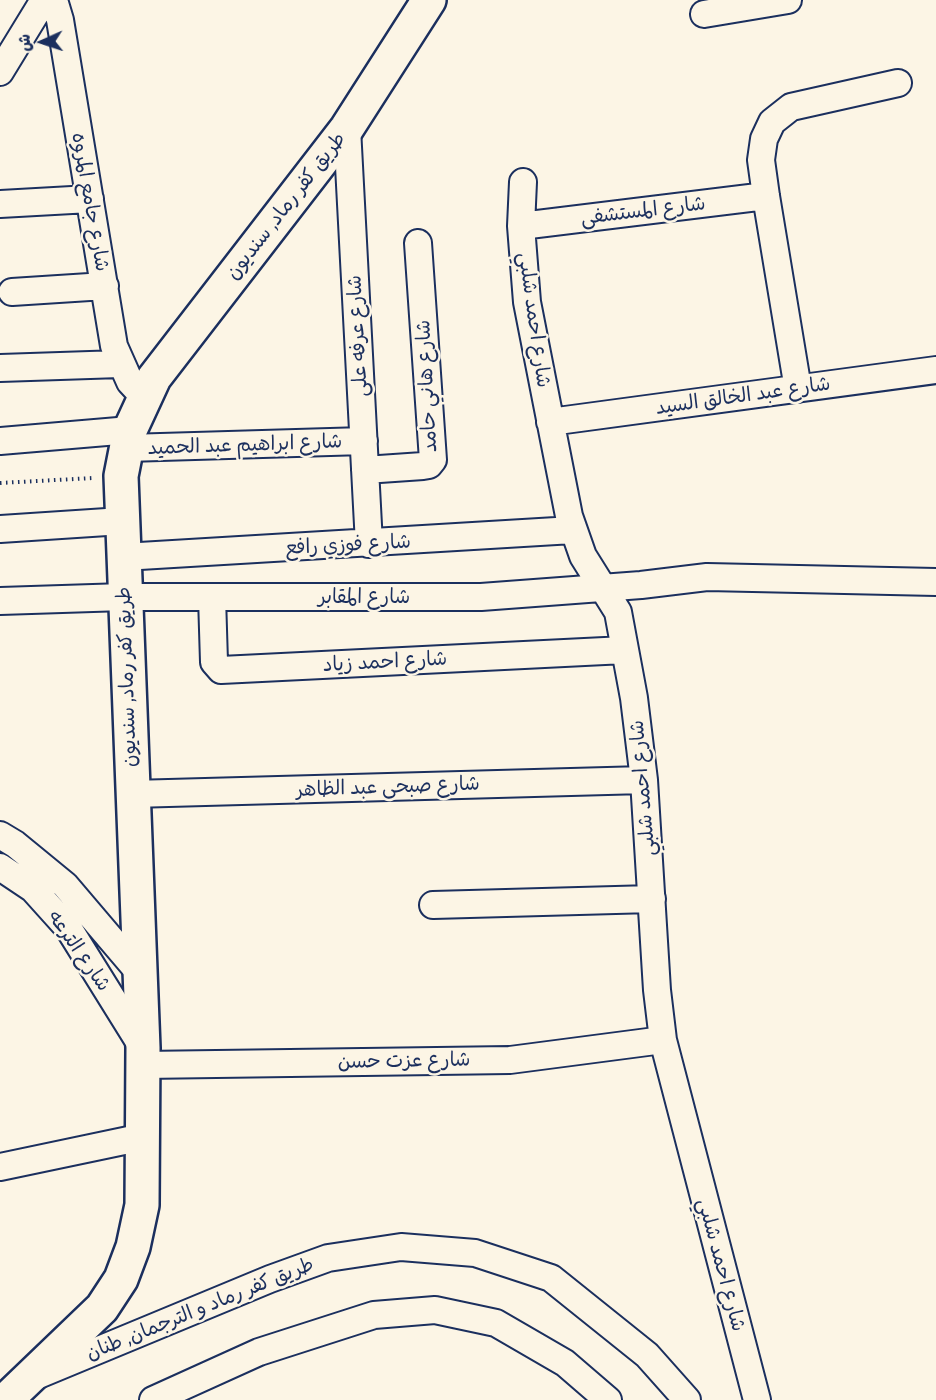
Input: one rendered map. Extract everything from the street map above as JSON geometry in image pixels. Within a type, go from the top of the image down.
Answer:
[{"type":"street","points":[[4,61],[44,0]]},
{"type":"street","name":"شارع جامع المروه","points":[[54,0],[60,20],[114,346],[120,364],[130,382],[144,397]]},
{"type":"street","name":"طريق كفر رماد, سنديون","points":[[16,1391],[102,1308],[121,1279],[132,1247],[142,1204],[143,1056],[122,521],[126,451],[144,397],[174,350],[347,128],[429,0]]},
{"type":"street","points":[[704,14],[788,0]]},
{"type":"street","points":[[798,389],[761,160],[764,139],[772,122],[791,106],[898,83]]},
{"type":"street","name":"شارع عرفه على","points":[[347,128],[369,544]]},
{"type":"street","name":"شارع احمد شلبي","points":[[523,182],[521,226],[527,302],[573,530],[589,568],[604,587],[618,612],[625,650],[644,780],[657,990],[663,1040],[757,1400]]},
{"type":"street","name":"شارع المستشفى","points":[[521,226],[766,196]]},
{"type":"street","points":[[0,204],[90,199]]},
{"type":"street","name":"شارع هاني حامد","points":[[365,470],[423,466],[429,465],[433,460],[418,243]]},
{"type":"street","points":[[12,292],[105,286]]},
{"type":"street","points":[[0,368],[120,364]]},
{"type":"street","name":"شارع عبد الخالق السيد","points":[[550,422],[936,370]]},
{"type":"street","name":"شارع ابراهيم عبد الحميد","points":[[0,441],[126,451],[364,441]]},
{"type":"street","points":[[0,529],[122,521]]},
{"type":"street","name":"شارع فوزي رافع","points":[[123,557],[573,530]]},
{"type":"street","name":"شارع المقابر","points":[[0,601],[124,597],[433,598],[604,587],[707,577],[936,582]]},
{"type":"street","name":"شارع احمد زياد","points":[[212,597],[214,662],[221,670],[625,650]]},
{"type":"street","name":"شارع صبحى عبد الظاهر","points":[[132,794],[644,780]]},
{"type":"street","points":[[0,835],[15,844],[65,885],[139,972]]},
{"type":"street","name":"شارع الترعه","points":[[0,867],[33,889],[69,929],[143,1056]]},
{"type":"street","points":[[433,905],[652,898]]},
{"type":"street","name":"شارع عزت حسن","points":[[143,1056],[510,1060],[663,1040]]},
{"type":"street","points":[[0,1167],[143,1137]]},
{"type":"street","name":"طريق كفر رماد و الترجمان, طنان","points":[[16,1391],[270,1279],[328,1258],[401,1247],[475,1253],[551,1278],[648,1355],[687,1400]]},
{"type":"street","points":[[153,1400],[259,1352],[374,1315],[435,1310],[496,1323],[565,1363],[608,1400]]},
{"type":"path","points":[[0,483],[126,451]]}]
